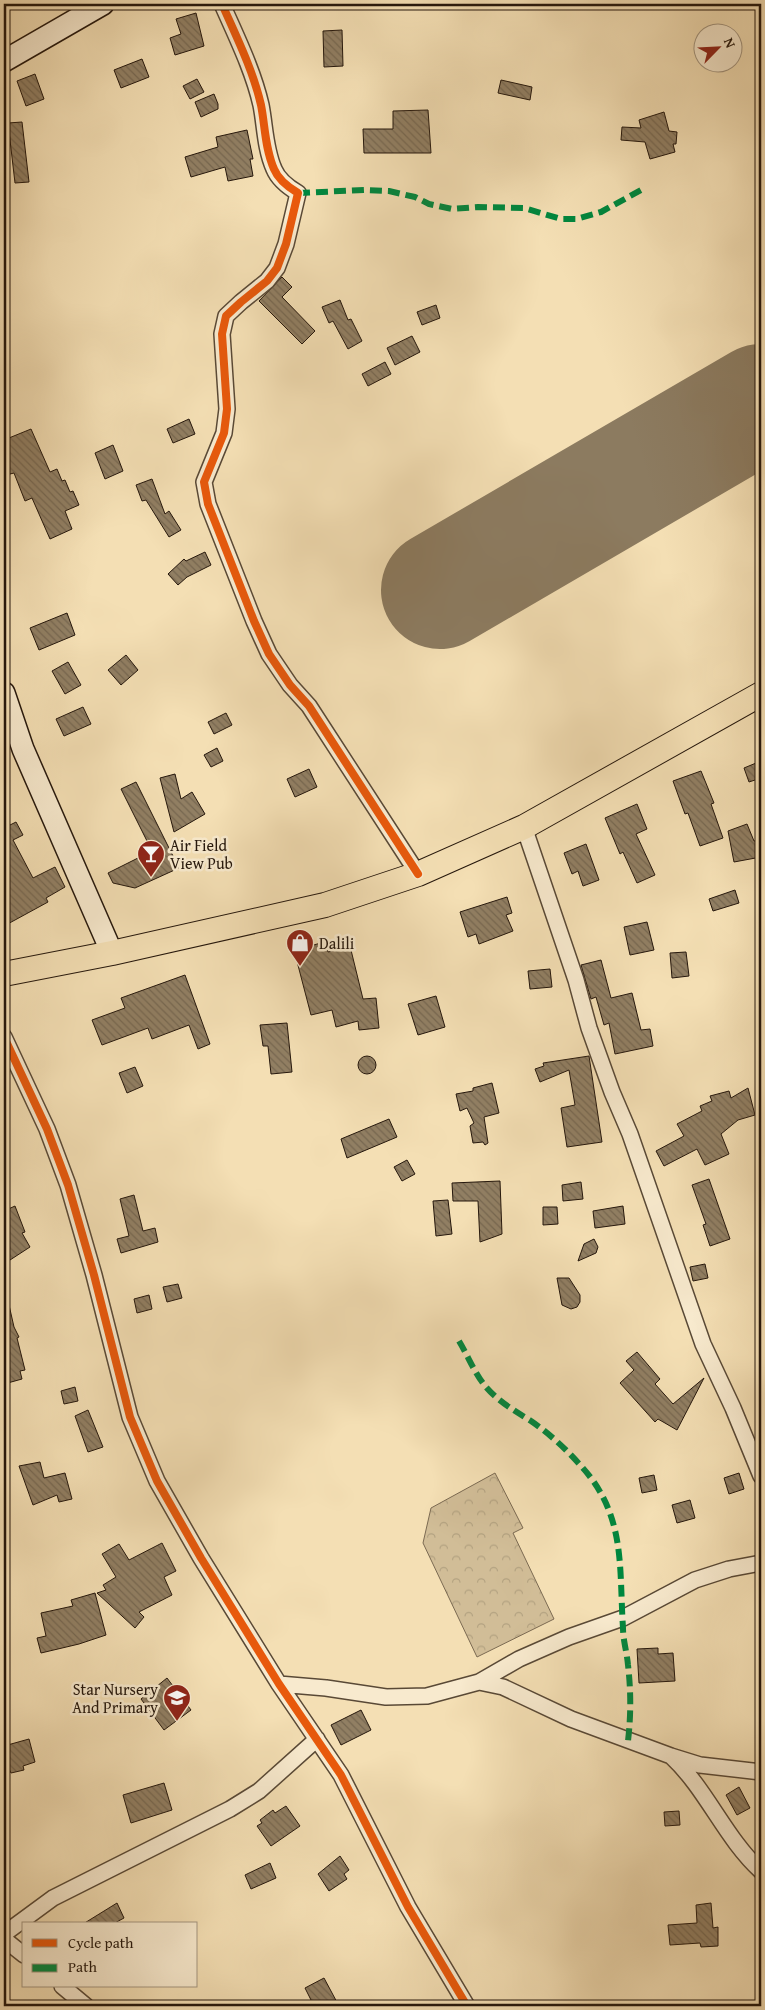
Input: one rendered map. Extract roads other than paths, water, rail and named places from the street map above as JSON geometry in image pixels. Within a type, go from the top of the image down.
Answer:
[{"type":"main road","points":[[4,974],[112,953],[326,905],[418,874],[524,827],[761,694]]},
{"type":"street","points":[[4,61],[104,4]]},
{"type":"street","points":[[222,4],[260,103],[270,160],[274,171],[287,186],[298,193],[286,244],[277,268],[267,282],[226,316],[222,334],[227,409],[224,433],[204,482],[208,504],[228,560],[269,654],[290,685],[309,706],[418,874]]},
{"type":"street","points":[[4,693],[23,749],[112,953]]},
{"type":"street","points":[[524,827],[576,980],[589,1028],[612,1092],[630,1134],[703,1344],[734,1408],[761,1476]]},
{"type":"street","points":[[4,1037],[47,1128],[68,1185],[94,1275],[130,1417],[141,1447],[157,1481],[201,1558],[279,1684],[341,1775],[408,1907],[467,2006]]},
{"type":"street","points":[[279,1684],[326,1688],[386,1697],[427,1696],[479,1682],[518,1659],[569,1637],[623,1618],[695,1580],[729,1569],[761,1563]]},
{"type":"street","points":[[479,1682],[504,1687],[572,1719],[671,1756],[700,1765],[761,1772]]},
{"type":"street","points":[[4,1934],[53,1898],[230,1809],[259,1790],[317,1740]]},
{"type":"street","points":[[671,1756],[696,1786],[738,1847],[761,1871]]},
{"type":"street","points":[[4,1939],[22,1953]]},
{"type":"street","points":[[64,1988],[86,2006]]},
{"type":"place","name":"Air Field View Pub","points":[[151,878]]},
{"type":"place","name":"Dalili","points":[[300,967]]},
{"type":"place","name":"Star Nursery And Primary","points":[[177,1722]]}]
